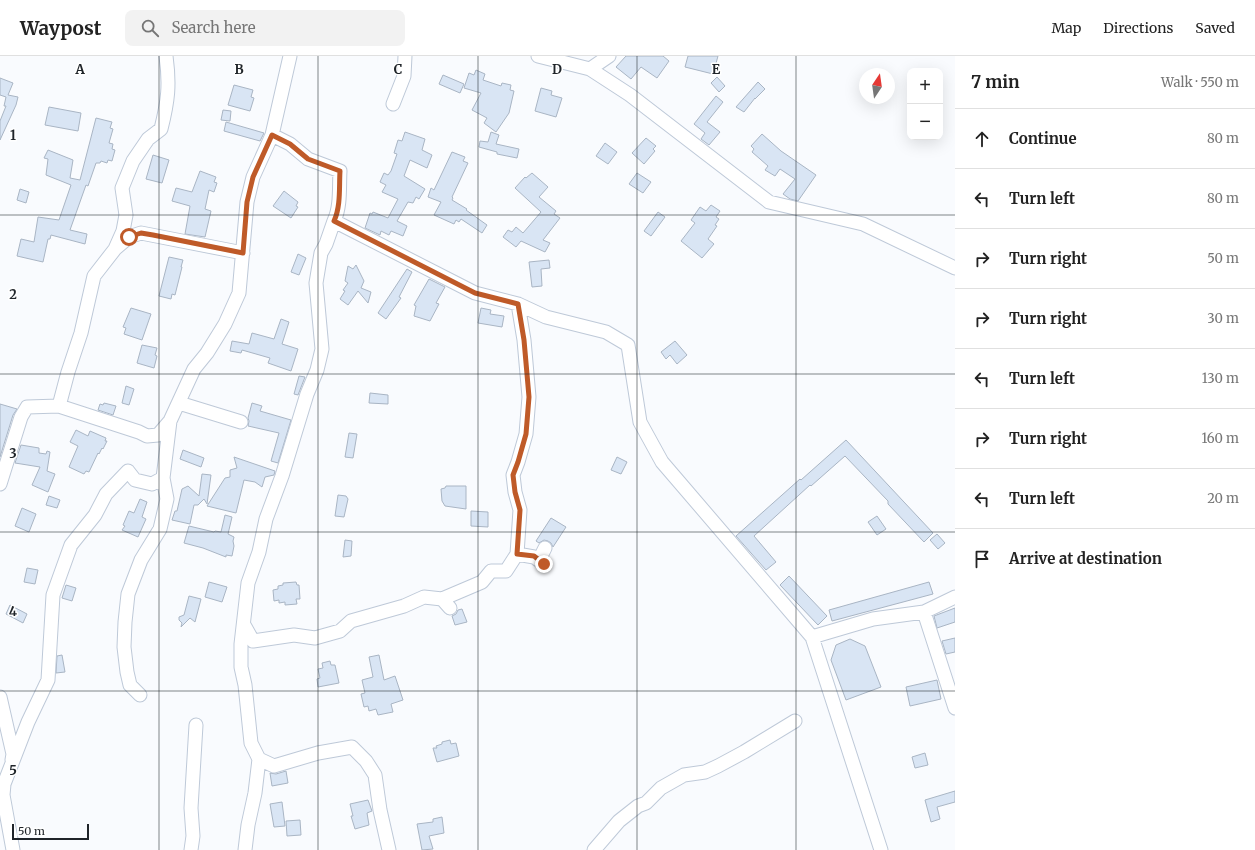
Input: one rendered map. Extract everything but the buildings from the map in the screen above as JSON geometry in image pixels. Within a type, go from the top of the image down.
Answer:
[{"type":"street","points":[[115,249],[123,230],[126,215],[122,188],[133,161],[148,139],[161,130],[167,105],[168,88],[166,56]]},
{"type":"street","points":[[0,484],[21,417],[27,407],[59,406],[139,432],[147,436],[158,435],[170,421],[194,369],[207,353],[224,324],[239,293],[247,202],[253,177],[272,135],[290,56]]},
{"type":"street","points":[[393,104],[404,76],[405,56]]},
{"type":"street","points":[[538,56],[590,69],[630,96],[768,202],[863,224],[955,268]]},
{"type":"street","points":[[590,69],[609,56]]},
{"type":"street","points":[[245,850],[259,759],[252,743],[245,685],[241,667],[248,583],[259,552],[266,519],[282,476],[322,349],[317,276],[321,253],[326,244],[339,204],[340,171],[308,159],[290,144],[272,135]]},
{"type":"street","points":[[334,221],[475,293],[518,304],[546,317],[606,332],[628,345],[640,422],[662,462],[812,637],[881,850]]},
{"type":"street","points":[[59,406],[81,333],[94,276],[115,249],[129,237],[141,233],[243,253]]},
{"type":"street","points":[[244,625],[253,641],[294,635],[315,638],[340,631],[352,621],[404,606],[424,597],[446,604],[482,582],[491,571],[506,570],[517,554],[520,510],[515,492],[513,475],[526,434],[529,397],[524,340],[518,304]]},
{"type":"street","points":[[179,403],[241,422]]},
{"type":"street","points":[[140,695],[130,685],[124,647],[128,594],[141,560],[160,529],[167,499],[163,478],[170,421]]},
{"type":"street","points":[[14,850],[3,795],[5,777],[28,722],[48,680],[53,595],[71,544],[95,515],[106,494],[128,471],[134,480],[152,484],[163,478]]},
{"type":"street","points":[[517,554],[534,556],[541,562],[545,548]]},
{"type":"street","points":[[812,637],[873,619],[924,612],[955,597]]},
{"type":"street","points":[[924,612],[955,708]]},
{"type":"street","points":[[0,697],[13,754],[12,761]]},
{"type":"street","points":[[594,850],[619,821],[638,806],[646,803],[661,788],[684,776],[705,772],[718,766],[795,721]]},
{"type":"street","points":[[191,850],[193,836],[191,808],[196,725]]},
{"type":"street","points":[[259,759],[274,766],[318,753],[352,746],[366,761],[375,775],[380,810],[389,850]]},
{"type":"route","points":[[129,237],[141,233],[243,253],[247,202],[253,177],[272,135],[290,144],[308,159],[340,171],[339,204],[334,221],[475,293],[518,304],[524,340],[529,397],[526,434],[513,475],[515,492],[520,510],[517,554],[534,556],[544,564]]}]
